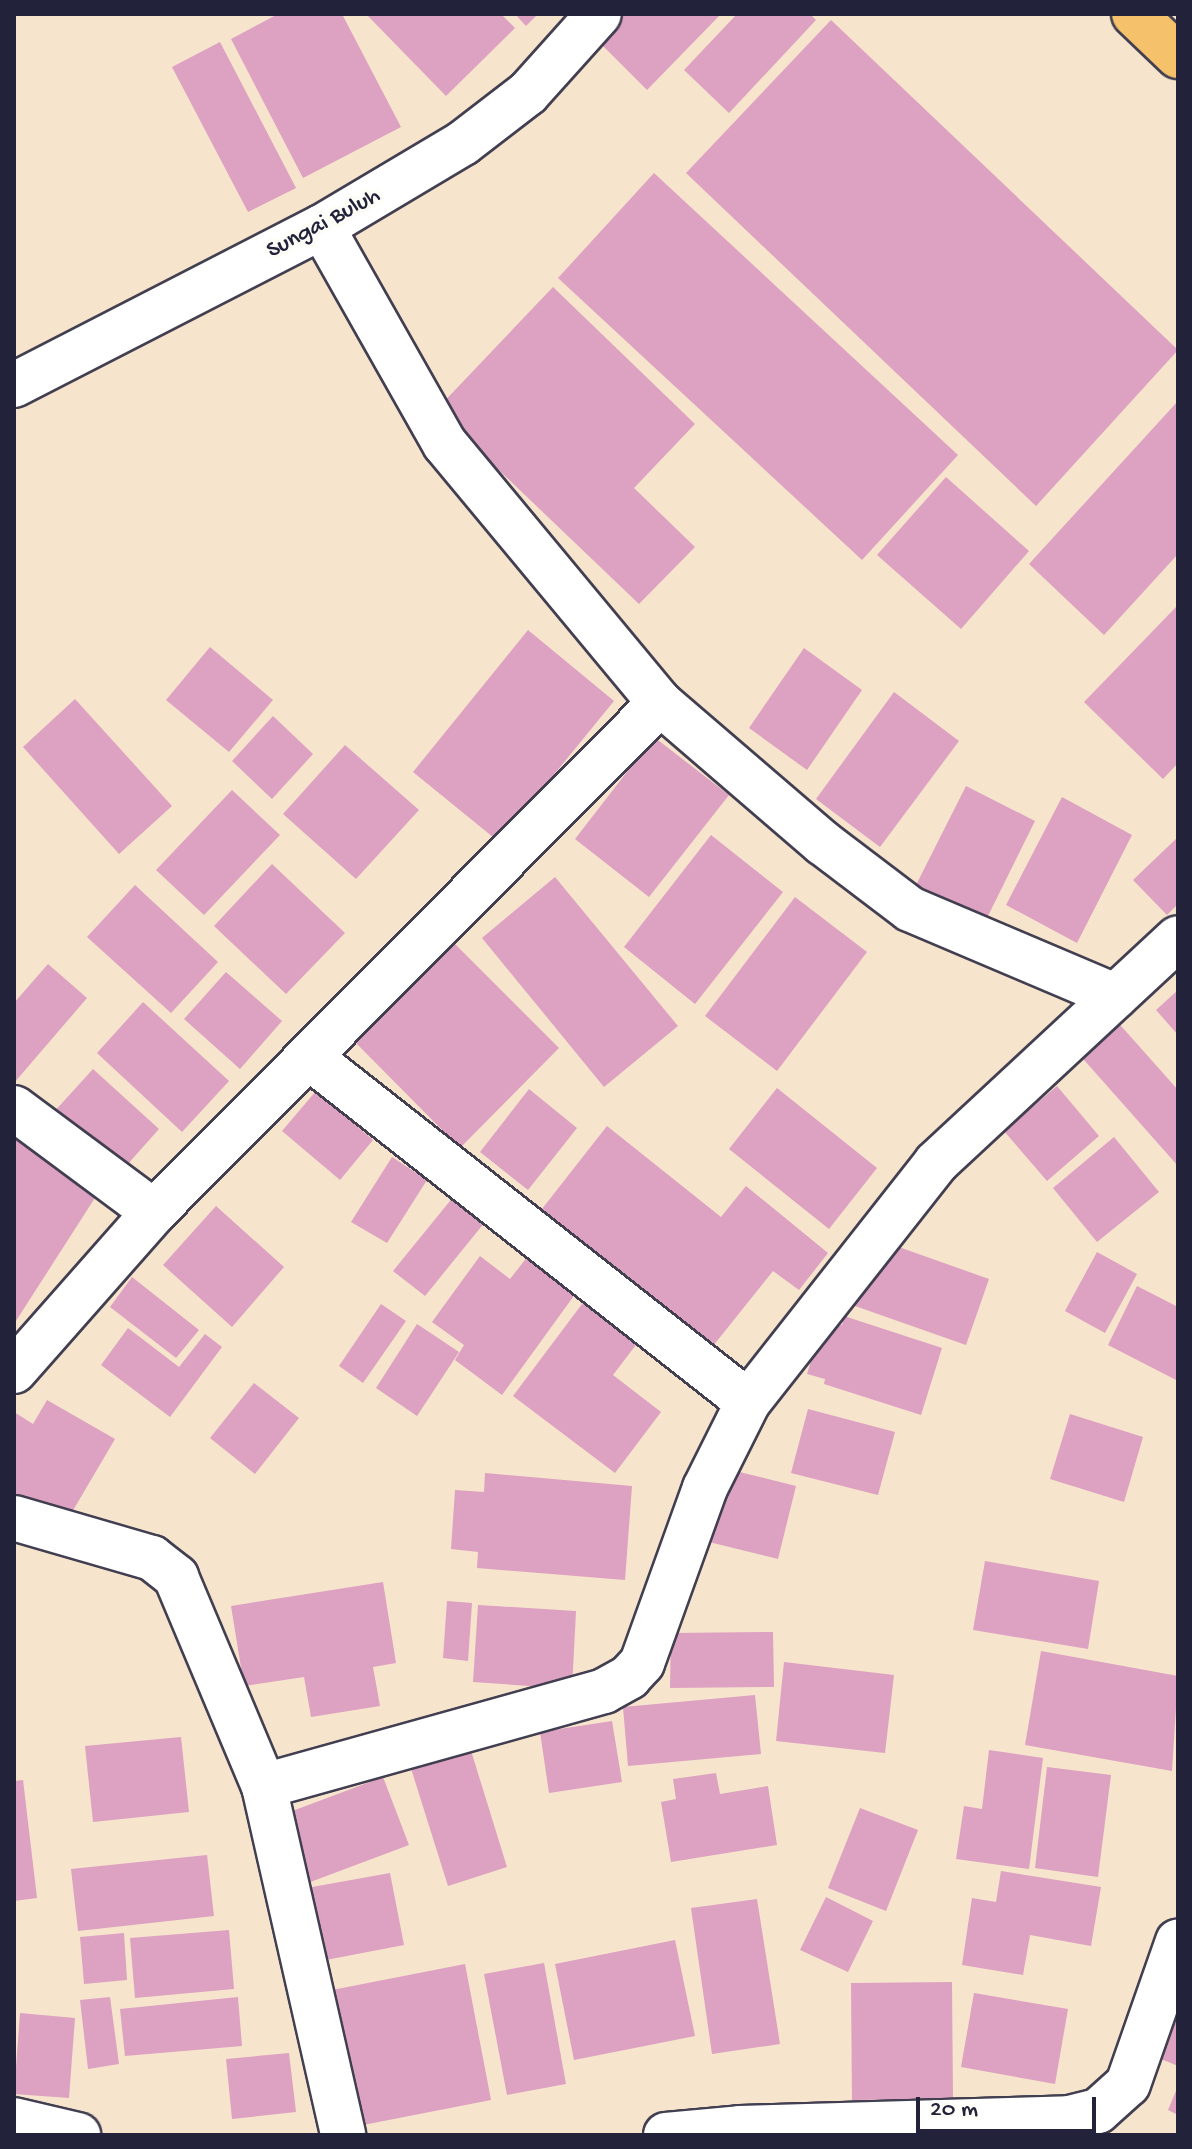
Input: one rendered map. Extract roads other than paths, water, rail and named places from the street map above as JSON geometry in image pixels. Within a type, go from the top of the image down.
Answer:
[{"type":"highway","points":[[1134,14],[1178,56]]},
{"type":"street","name":"Sungai Buluh","points":[[14,385],[322,227],[501,117],[599,14]]},
{"type":"street","points":[[322,227],[445,444],[660,703],[823,843],[910,909],[1115,996]]},
{"type":"street","points":[[14,1371],[154,1212],[660,703]]},
{"type":"street","points":[[264,1786],[604,1691],[629,1677],[642,1663],[705,1488],[748,1402],[936,1163],[1178,938]]},
{"type":"street","points":[[309,1057],[519,1217],[748,1402]]},
{"type":"street","points":[[14,1108],[154,1212]]},
{"type":"street","points":[[14,1518],[152,1558],[176,1577],[264,1786],[343,2135]]},
{"type":"street","points":[[666,2135],[875,2129],[1069,2118],[1098,2111],[1128,2084],[1178,1941]]},
{"type":"street","points":[[14,2120],[78,2135]]}]
